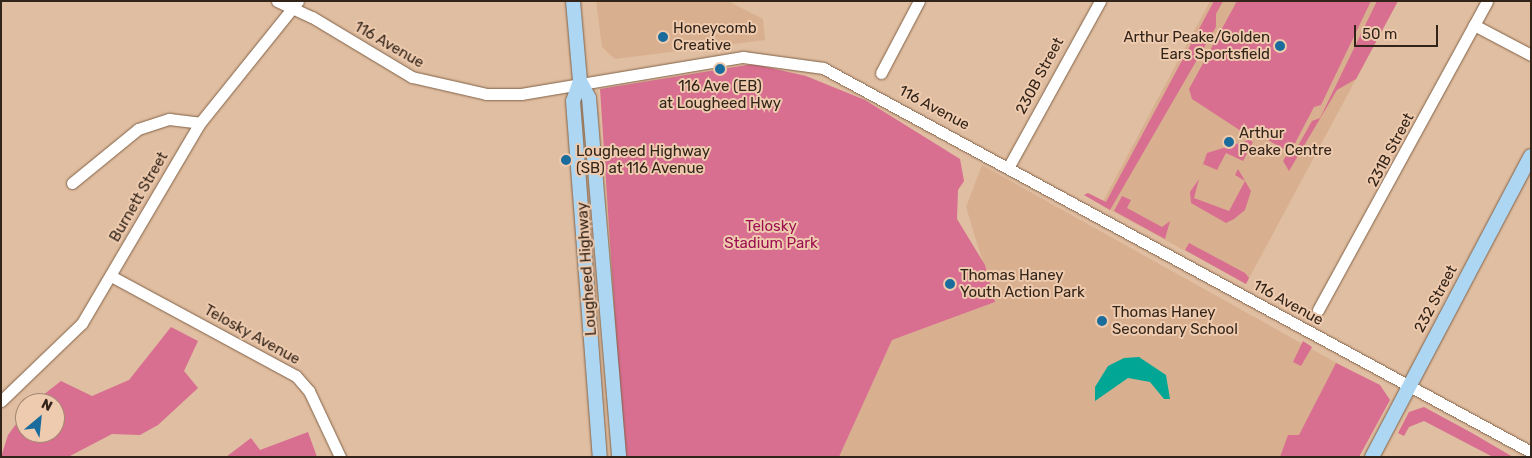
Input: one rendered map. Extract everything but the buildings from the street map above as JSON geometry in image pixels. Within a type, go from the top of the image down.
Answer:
[{"type":"main road","name":"Lougheed Highway","points":[[573,1],[580,81],[589,98],[619,457]]},
{"type":"main road","name":"Lougheed Highway","points":[[580,81],[573,101],[600,457]]},
{"type":"main road","name":"232 Street","points":[[1372,457],[1531,156]]},
{"type":"street","name":"116 Avenue","points":[[277,1],[295,5],[406,74],[438,86],[521,94],[580,81],[743,57],[809,64],[847,78],[1531,452]]},
{"type":"street","points":[[881,73],[920,1]]},
{"type":"street","name":"230B Street","points":[[1009,166],[1100,1]]},
{"type":"street","name":"231B Street","points":[[1318,310],[1487,1]]},
{"type":"street","name":"Burnett Street","points":[[1,402],[74,333],[111,276],[200,122],[295,5]]},
{"type":"street","points":[[1474,25],[1531,55]]},
{"type":"street","points":[[72,183],[138,128],[169,119],[200,122]]},
{"type":"street","name":"Telosky Avenue","points":[[111,276],[296,376],[309,391],[340,457]]},
{"type":"shaded area","points":[[596,1],[728,1],[763,19],[765,40],[615,59],[602,47]]},
{"type":"shaded area","name":"Arthur Peake Centre","points":[[1210,1],[1398,1],[1246,284],[1101,205]]},
{"type":"shaded area","name":"Thomas Haney Secondary School","points":[[982,165],[1369,381],[1353,457],[839,457],[892,340],[995,302],[966,207]]},
{"type":"green space","points":[[1214,1],[1223,1],[1216,14],[1216,27],[1110,210],[1084,195],[1088,193],[1106,202]]},
{"type":"green space","name":"Arthur Peake/Golden Ears Sportsfield","points":[[1237,1],[1371,1],[1321,105],[1314,107],[1293,147],[1284,149],[1248,129],[1241,131],[1192,99],[1189,89]]},
{"type":"green space","points":[[1377,1],[1398,1],[1356,79],[1337,90],[1289,171],[1283,161],[1287,154],[1295,151],[1312,121],[1320,118]]},
{"type":"green space","name":"Telosky Stadium Park","points":[[753,64],[806,76],[865,100],[960,159],[964,181],[958,190],[957,219],[985,265],[995,302],[892,340],[839,457],[624,457],[600,89]]},
{"type":"green space","points":[[1249,140],[1253,142],[1243,161],[1226,153],[1217,170],[1203,164],[1207,153]]},
{"type":"green space","points":[[1238,169],[1251,191],[1245,210],[1234,219],[1226,223],[1191,203],[1190,192],[1199,179],[1194,198],[1229,211],[1245,181],[1235,175]]},
{"type":"green space","points":[[1122,196],[1131,200],[1127,208],[1162,227],[1170,221],[1165,239],[1114,211]]},
{"type":"green space","points":[[1189,243],[1245,273],[1249,278],[1246,284],[1185,250]]},
{"type":"green space","points":[[171,327],[198,341],[184,371],[198,388],[158,425],[140,435],[112,434],[70,456],[1,457],[8,435],[15,426],[15,443],[65,443],[65,393],[46,393],[61,381],[92,396],[129,380]]},
{"type":"green space","points":[[1303,341],[1312,347],[1301,366],[1293,362]]},
{"type":"green space","points":[[1336,363],[1380,385],[1390,400],[1359,457],[1280,457],[1288,435],[1299,435]]},
{"type":"green space","points":[[1424,407],[1513,457],[1493,457],[1424,421],[1409,427],[1404,436],[1398,433],[1409,412]]},
{"type":"green space","points":[[308,432],[317,457],[226,457],[251,438],[260,450]]},
{"type":"water","points":[[1139,357],[1166,375],[1170,399],[1164,399],[1150,382],[1128,378],[1095,401],[1095,387],[1108,366],[1124,358]]},
{"type":"place","name":"Honeycomb Creative","points":[[663,37]]},
{"type":"place","name":"Arthur Peake/Golden Ears Sportsfield","points":[[1280,46]]},
{"type":"place","name":"116 Ave (EB) at Lougheed Hwy","points":[[720,69]]},
{"type":"place","name":"Arthur Peake Centre","points":[[1229,142]]},
{"type":"place","name":"Lougheed Highway (SB) at 116 Avenue","points":[[566,160]]},
{"type":"place","name":"Thomas Haney Youth Action Park","points":[[950,284]]},
{"type":"place","name":"Thomas Haney Secondary School","points":[[1102,321]]}]
